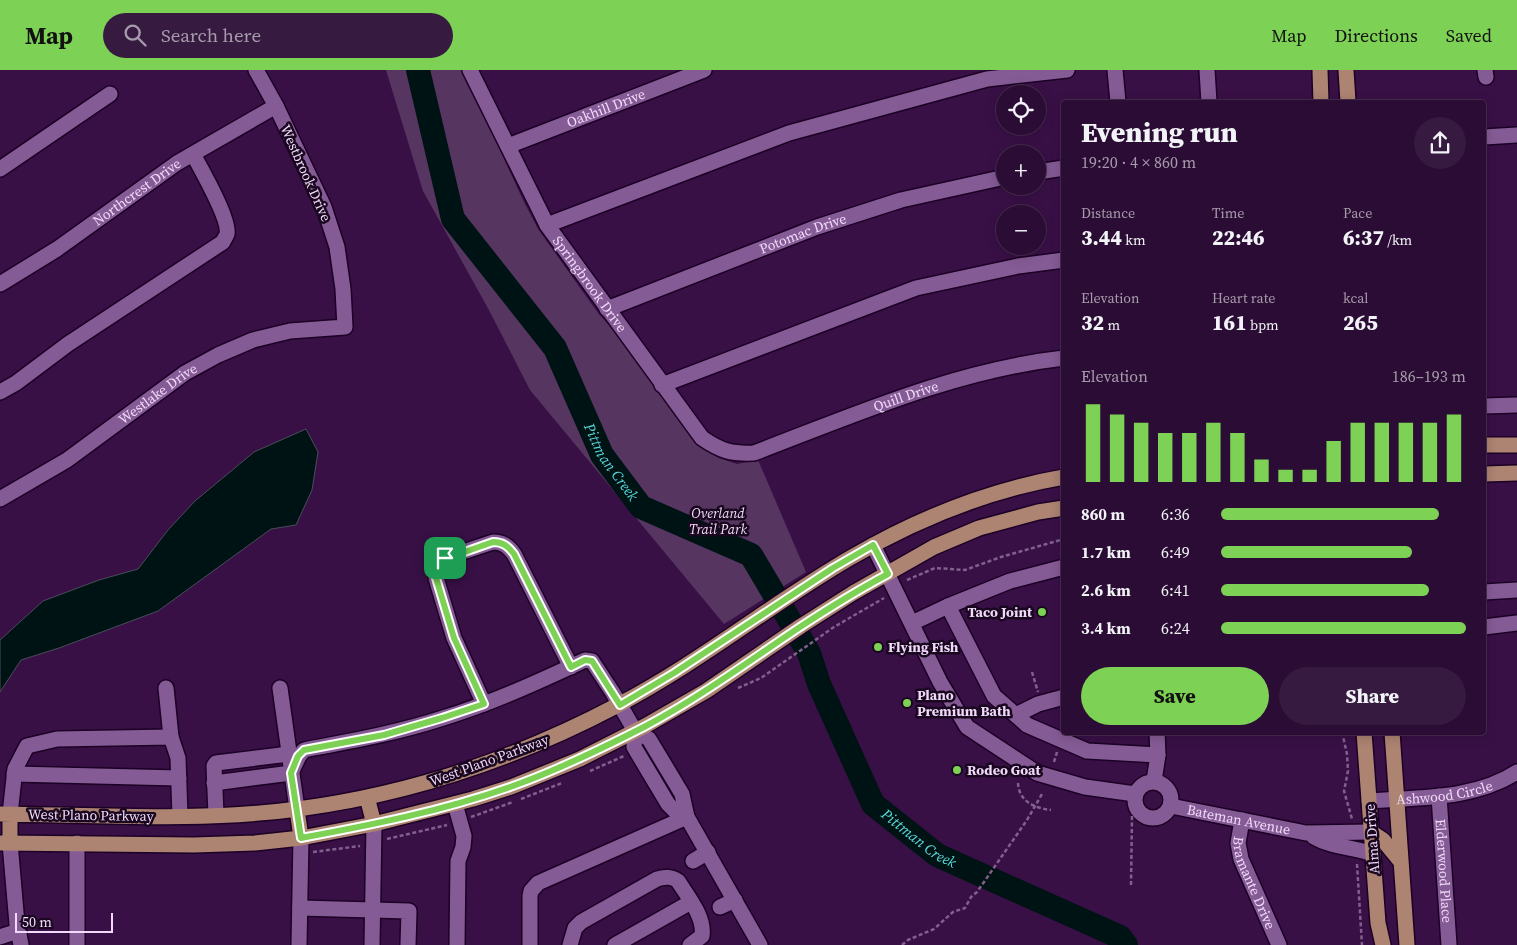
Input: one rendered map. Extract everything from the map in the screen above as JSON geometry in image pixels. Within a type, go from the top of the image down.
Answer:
[{"type":"main road","points":[[1320,70],[1321,100]]},
{"type":"main road","points":[[1346,70],[1348,100]]},
{"type":"main road","points":[[1486,445],[1517,444]]},
{"type":"main road","points":[[1486,474],[1517,473]]},
{"type":"main road","name":"West Plano Parkway","points":[[5,814],[216,815],[296,809],[368,797],[424,784],[523,751],[620,705],[674,673],[851,557],[929,516],[1003,490],[1061,478]]},
{"type":"main road","name":"West Plano Parkway","points":[[5,842],[221,845],[301,838],[374,824],[456,804],[511,787],[580,759],[706,691],[818,616],[891,580],[934,547],[971,531],[1038,512],[1061,508]]},
{"type":"main road","name":"Alma Drive","points":[[1364,735],[1378,923],[1383,945]]},
{"type":"main road","name":"Alma Drive","points":[[1392,735],[1407,945]]},
{"type":"main road","points":[[368,797],[374,824]]},
{"type":"main road","points":[[296,809],[301,838]]},
{"type":"main road","points":[[5,814],[5,842]]},
{"type":"main road","points":[[1371,832],[1383,840],[1401,862]]},
{"type":"street","name":"Westbrook Drive","points":[[256,70],[276,106],[324,206],[336,247],[344,289],[345,327],[332,327]]},
{"type":"street","name":"Springbrook Drive","points":[[470,70],[547,225],[662,385],[702,438],[717,448],[735,454],[754,453]]},
{"type":"street","name":"Oakhill Drive","points":[[508,146],[704,70]]},
{"type":"street","points":[[547,225],[789,134],[988,79],[1067,70]]},
{"type":"street","points":[[1115,70],[1118,100]]},
{"type":"street","points":[[1207,70],[1209,100]]},
{"type":"street","points":[[0,169],[110,94]]},
{"type":"street","name":"Northcrest Drive","points":[[0,284],[57,248],[177,163],[276,106]]},
{"type":"street","points":[[1486,137],[1517,135]]},
{"type":"street","points":[[0,392],[16,383],[76,339],[223,242],[227,234],[226,224],[193,154]]},
{"type":"street","points":[[1046,171],[1061,168]]},
{"type":"street","name":"Potomac Drive","points":[[607,309],[817,227],[901,200],[996,179]]},
{"type":"street","points":[[662,385],[916,288],[1018,266],[1061,260]]},
{"type":"street","name":"Westlake Drive","points":[[0,499],[67,460],[185,373],[218,354],[253,340],[290,331],[332,327]]},
{"type":"street","name":"Quill Drive","points":[[754,453],[912,394],[984,372],[1061,359]]},
{"type":"street","points":[[1486,406],[1517,405]]},
{"type":"street","points":[[484,704],[454,638],[436,578],[436,569],[439,561],[445,558],[493,542],[500,542],[509,547],[571,667]]},
{"type":"street","points":[[873,545],[940,682],[967,727],[1037,773],[1136,801],[1144,816],[1150,818],[1163,816],[1171,806],[1171,794],[1165,785],[1154,781],[1142,785],[1136,801]]},
{"type":"street","points":[[912,623],[1010,581],[1061,568]]},
{"type":"street","points":[[1486,592],[1517,590]]},
{"type":"street","points":[[948,606],[994,696],[1028,725],[1087,750],[1158,755]]},
{"type":"street","points":[[1486,627],[1517,624]]},
{"type":"street","points":[[291,773],[298,756],[304,750],[384,735],[442,718],[521,690],[585,660],[592,661],[635,731],[649,739],[682,794],[687,817],[760,945]]},
{"type":"street","points":[[166,688],[171,737],[178,758],[180,816]]},
{"type":"street","points":[[280,688],[296,809]]},
{"type":"street","points":[[1016,715],[1038,704],[1061,698]]},
{"type":"street","points":[[1154,781],[1158,755],[1157,735]]},
{"type":"street","points":[[5,814],[15,769],[27,746],[57,739],[171,737]]},
{"type":"street","points":[[216,815],[214,766],[216,763],[289,754]]},
{"type":"street","name":"Ashwood Circle","points":[[1369,801],[1439,796],[1474,790],[1504,780],[1517,772]]},
{"type":"street","points":[[214,783],[291,773]]},
{"type":"street","points":[[14,774],[179,778]]},
{"type":"street","name":"Elderwood Place","points":[[1439,796],[1449,945]]},
{"type":"street","points":[[456,804],[464,836],[463,847],[458,861],[457,945]]},
{"type":"street","name":"Bateman Avenue","points":[[1171,806],[1306,833],[1371,832]]},
{"type":"street","points":[[530,945],[530,896],[538,883],[687,817]]},
{"type":"street","name":"Bramante Drive","points":[[1242,820],[1238,843],[1241,859],[1279,945]]},
{"type":"street","points":[[372,945],[374,824]]},
{"type":"street","name":"Bateman Avenue","points":[[1306,833],[1326,843],[1356,848],[1373,854]]},
{"type":"street","points":[[299,945],[301,838]]},
{"type":"street","points":[[0,937],[20,938],[5,842]]},
{"type":"street","points":[[76,945],[78,843]]},
{"type":"street","points":[[693,861],[708,852]]},
{"type":"street","points":[[570,945],[575,928],[581,922],[657,879],[673,877],[678,881],[701,920],[702,936],[690,945]]},
{"type":"street","points":[[720,907],[734,900]]},
{"type":"street","points":[[615,945],[691,902]]},
{"type":"street","points":[[300,908],[409,911],[408,945]]},
{"type":"path","points":[[781,664],[834,627],[878,602],[891,580],[899,583],[935,568],[965,570],[1001,557],[1061,540]]},
{"type":"path","points":[[1032,672],[1039,695]]},
{"type":"path","points":[[1343,735],[1348,771],[1344,790],[1347,806],[1354,824]]},
{"type":"path","points":[[1054,762],[1058,748]]},
{"type":"path","points":[[1018,783],[1020,794],[1024,799],[1035,808],[1051,810]]},
{"type":"path","points":[[902,945],[908,940],[934,929],[953,912],[965,908],[1035,808],[1042,794]]},
{"type":"path","points":[[1131,885],[1132,816],[1136,801]]},
{"type":"path","points":[[381,841],[447,825]]},
{"type":"path","points":[[309,853],[357,846]]},
{"type":"path","points":[[1357,858],[1362,945]]},
{"type":"green space","name":"Overland Trail Park","points":[[386,70],[463,70],[538,229],[598,313],[662,385],[704,448],[719,458],[737,464],[758,460],[806,572],[724,624],[530,390],[490,312],[423,191]]},
{"type":"shaded area","points":[[306,429],[318,452],[312,490],[296,525],[271,529],[158,611],[21,660],[0,692],[0,640],[43,601],[99,580],[138,569],[168,530],[195,501],[254,452]]},
{"type":"waterway","name":"Pittman Creek","points":[[418,70],[453,219],[555,348],[602,455],[641,507],[751,555],[809,653],[819,684],[873,804],[937,855],[1120,937],[1126,945]]},
{"type":"place","name":"Taco Joint","points":[[1042,612]]},
{"type":"place","name":"Flying Fish","points":[[878,647]]},
{"type":"place","name":"Plano Premium Bath","points":[[907,703]]},
{"type":"place","name":"Rodeo Goat","points":[[957,770]]},
{"type":"route","points":[[493,542],[500,542],[509,547],[571,667],[585,660],[592,661],[620,705],[714,648],[833,568],[873,545],[888,574],[853,593],[801,626],[741,668],[675,710],[580,759],[511,787],[473,799],[374,824],[301,838],[291,773],[298,756],[304,750],[384,735],[484,704],[454,638],[436,578],[436,569],[439,561],[445,558],[493,542]]}]
